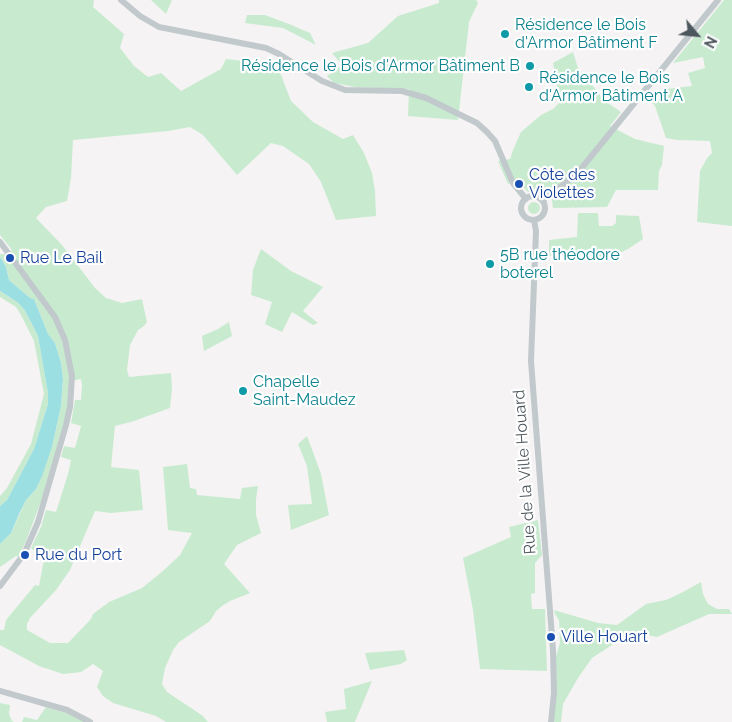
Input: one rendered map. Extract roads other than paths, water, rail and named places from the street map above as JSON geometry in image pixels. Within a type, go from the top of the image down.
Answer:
[{"type":"street","points":[[543,200],[576,174],[718,0]]},
{"type":"street","points":[[123,2],[150,23],[159,27],[266,48],[322,81],[345,90],[402,91],[426,98],[477,123],[487,132],[495,141],[513,182],[526,199]]},
{"type":"street","points":[[533,196],[543,200],[545,207],[544,214],[541,217],[534,220],[527,218],[522,212],[522,204],[526,199],[533,196]]},
{"type":"street","name":"Rue de la Ville Houard","points":[[534,220],[536,231],[531,361],[553,650],[554,693],[551,722]]},
{"type":"street","points":[[0,242],[55,317],[65,340],[72,376],[70,406],[66,425],[38,522],[24,554],[0,586]]},
{"type":"street","points":[[0,692],[50,704],[67,710],[90,722]]},
{"type":"water","points":[[0,257],[6,267],[9,280],[30,298],[34,299],[48,334],[55,343],[61,363],[63,379],[61,406],[52,447],[42,476],[36,489],[26,500],[11,533],[0,544],[0,506],[7,500],[34,449],[48,404],[48,393],[38,336],[24,309],[0,291]]},
{"type":"place","name":"Résidence le Bois d'Armor Bâtiment F","points":[[505,34]]},
{"type":"place","name":"Résidence le Bois d'Armor Bâtiment B","points":[[530,66]]},
{"type":"place","name":"Résidence le Bois d'Armor Bâtiment A","points":[[529,87]]},
{"type":"place","name":"Côte des Violettes","points":[[519,184]]},
{"type":"place","name":"Rue Le Bail","points":[[10,258]]},
{"type":"place","name":"5B rue théodore boterel","points":[[490,264]]},
{"type":"place","name":"Chapelle Saint-Maudez","points":[[243,391]]},
{"type":"place","name":"Rue du Port","points":[[25,555]]},
{"type":"place","name":"Ville Houart","points":[[551,637]]}]
